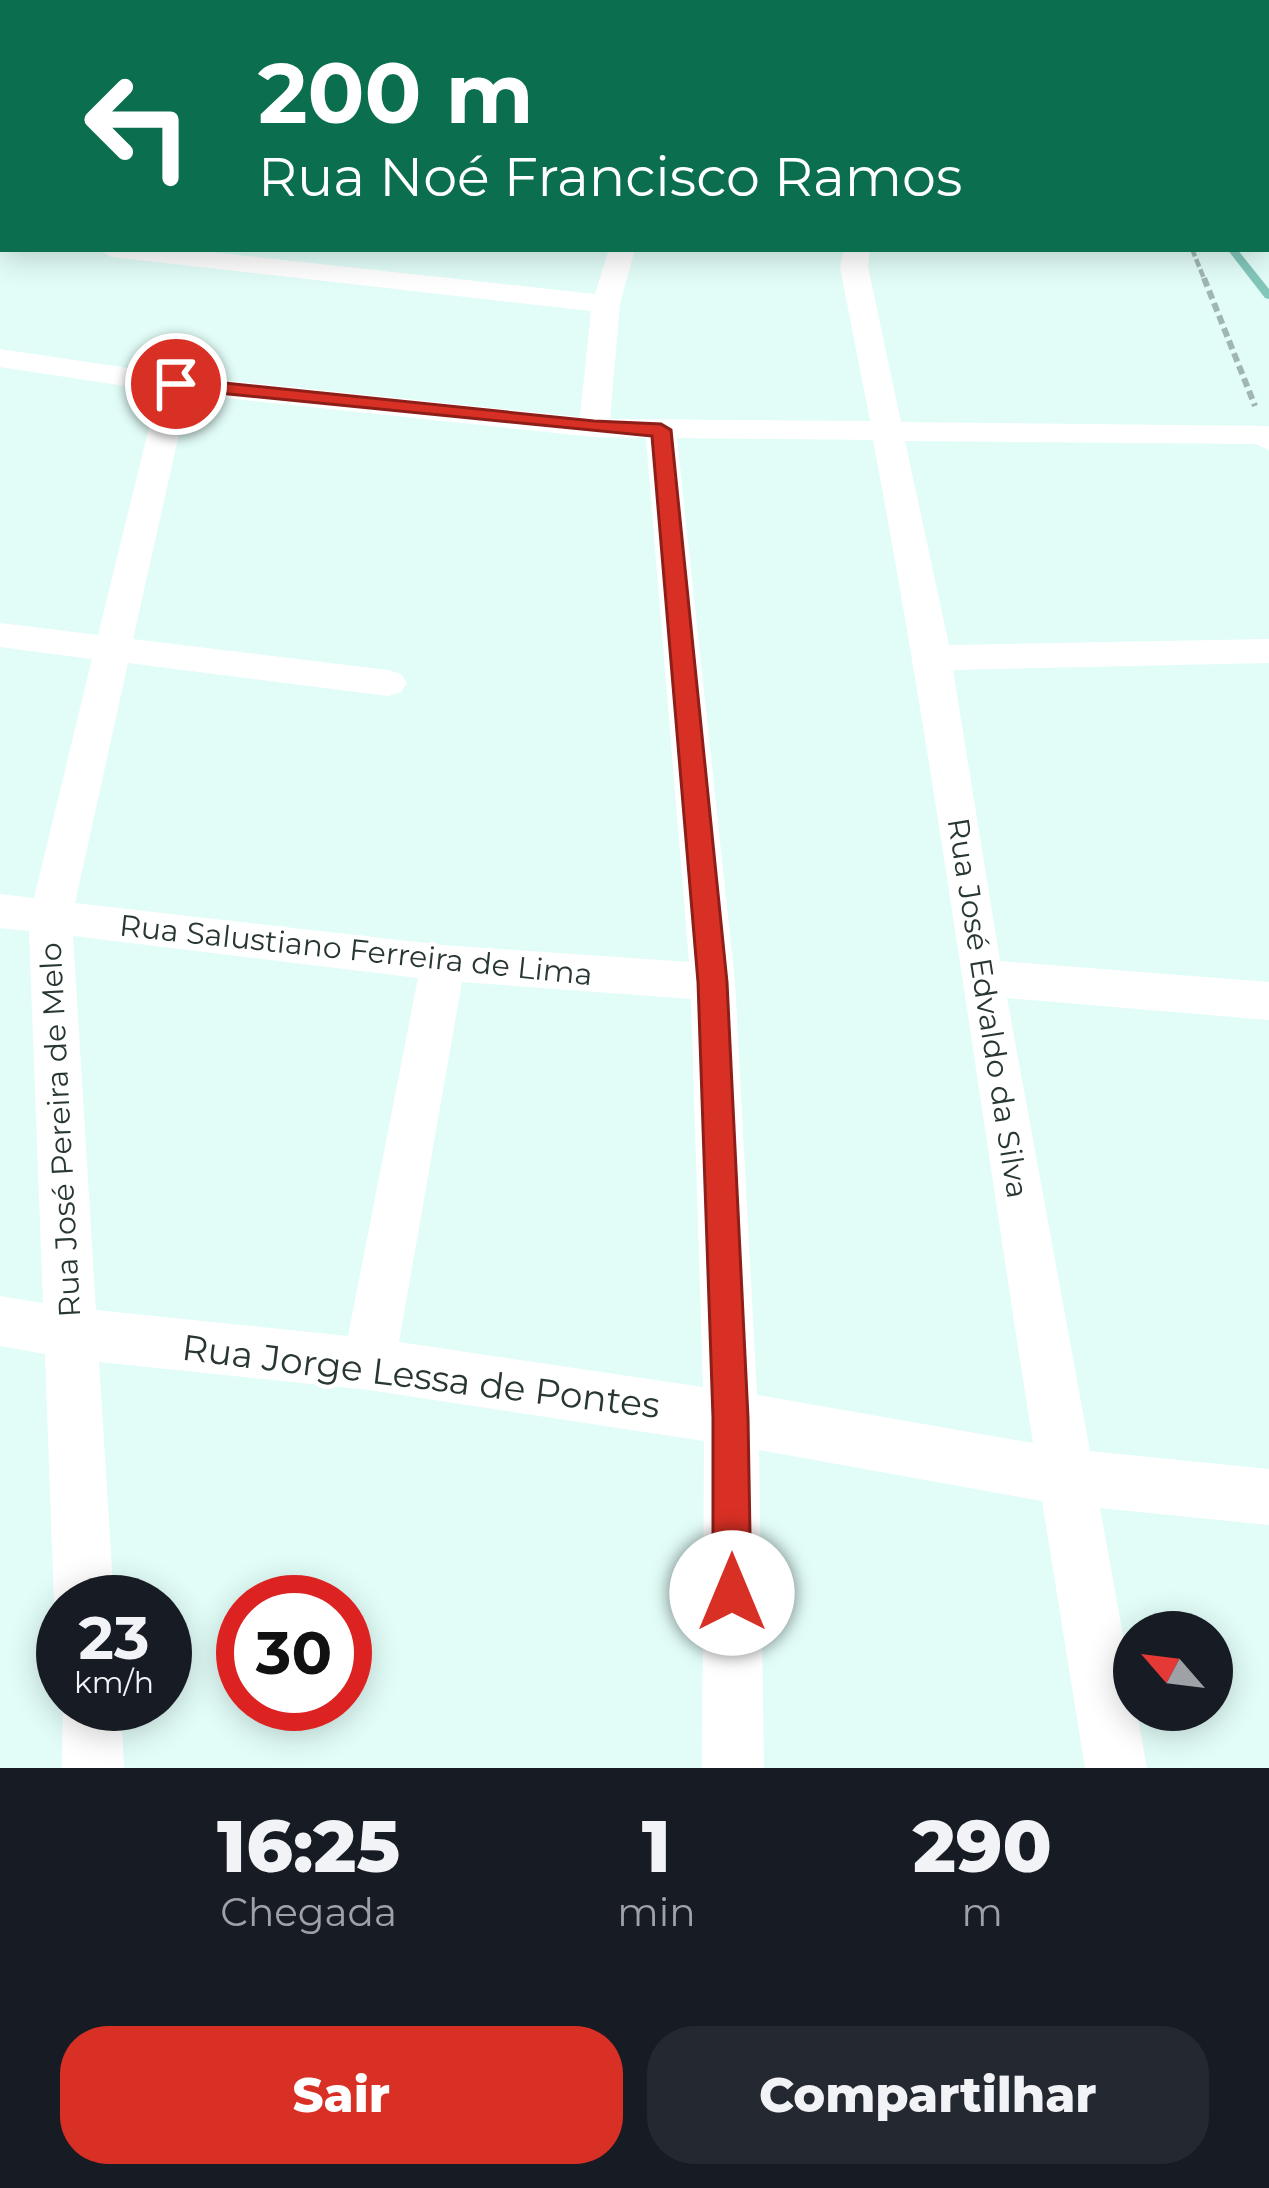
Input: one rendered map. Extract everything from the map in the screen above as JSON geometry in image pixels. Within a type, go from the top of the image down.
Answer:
[{"type":"street","points":[[137,252],[606,304]]},
{"type":"street","points":[[342,276],[362,252]]},
{"type":"street","points":[[594,428],[606,304],[621,252]]},
{"type":"street","name":"Rua José Edvaldo da Silva","points":[[856,252],[854,267],[933,658],[981,979],[1116,1768]]},
{"type":"street","points":[[0,358],[176,384],[594,428],[1268,438]]},
{"type":"street","name":"Rua José Pereira de Melo","points":[[83,1575],[50,919],[176,384]]},
{"type":"street","points":[[661,430],[712,982],[730,1418],[734,1768]]},
{"type":"street","points":[[0,635],[388,682]]},
{"type":"street","points":[[933,658],[1269,651]]},
{"type":"street","name":"Rua Salustiano Ferreira de Lima","points":[[0,911],[443,963],[712,982]]},
{"type":"street","points":[[369,1364],[443,963]]},
{"type":"street","points":[[981,979],[1269,1001]]},
{"type":"street","name":"Rua Jorge Lessa de Pontes","points":[[0,1321],[70,1333],[369,1364],[730,1418],[1067,1477],[1269,1497]]},
{"type":"street","points":[[91,1731],[93,1768]]},
{"type":"path","points":[[1193,252],[1268,438]]},
{"type":"waterway","points":[[1234,252],[1269,296]]},
{"type":"route","points":[[176,384],[594,428],[661,430],[712,982],[730,1418],[732,1593]]}]
